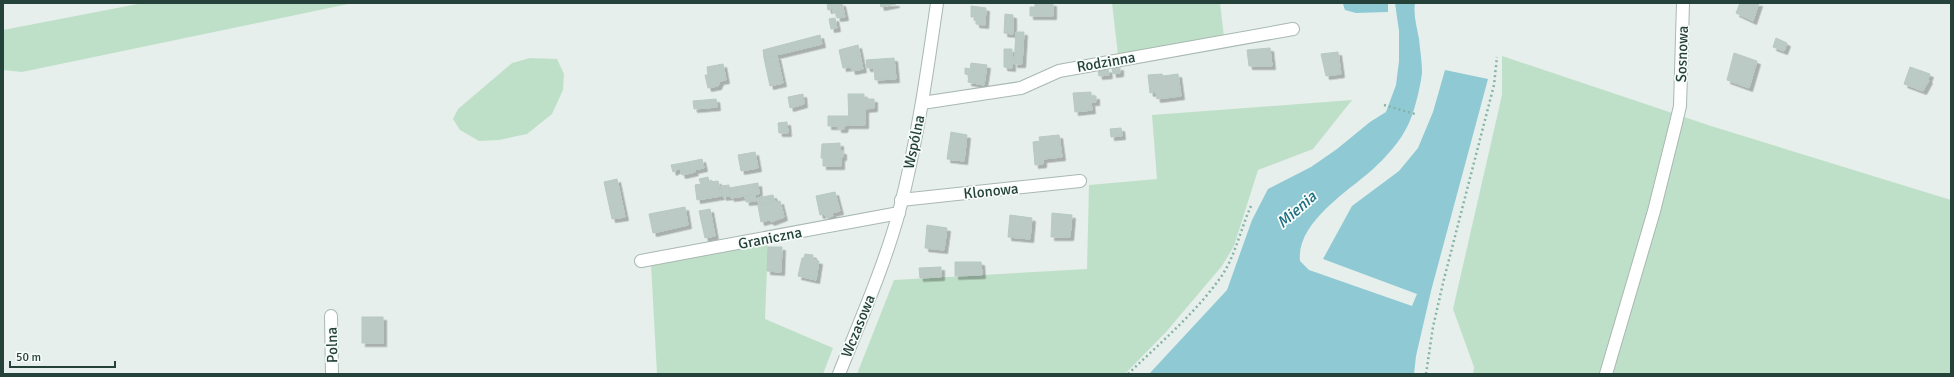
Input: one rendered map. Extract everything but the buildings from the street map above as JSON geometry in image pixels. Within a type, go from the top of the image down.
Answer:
[{"type":"street","name":"Wspólna","points":[[877,278],[899,213],[922,103],[937,3]]},
{"type":"street","name":"Sosnowa","points":[[1606,374],[1656,204],[1680,106],[1683,3]]},
{"type":"street","name":"Rodzinna","points":[[922,103],[1021,88],[1059,71],[1293,29]]},
{"type":"street","name":"Klonowa","points":[[901,200],[1080,181]]},
{"type":"street","name":"Graniczna","points":[[641,261],[899,213]]},
{"type":"street","name":"Wczasowa","points":[[839,374],[877,278]]},
{"type":"street","name":"Polna","points":[[331,316],[332,374]]},
{"type":"path","points":[[1426,374],[1433,327],[1494,85],[1497,57]]},
{"type":"path","points":[[1384,105],[1415,114]]},
{"type":"path","points":[[1128,374],[1172,332],[1223,273],[1236,248],[1251,206]]},
{"type":"green space","points":[[143,3],[353,3],[22,72],[3,70],[3,30]]},
{"type":"green space","points":[[1112,3],[1220,3],[1224,37],[1118,55]]},
{"type":"green space","points":[[1502,56],[1711,126],[1951,200],[1951,374],[1473,374],[1474,367],[1453,309],[1502,95]]},
{"type":"green space","points":[[530,58],[557,59],[564,74],[563,90],[552,114],[527,134],[499,140],[479,141],[460,130],[453,119],[458,109],[512,63]]},
{"type":"green space","points":[[1352,100],[1313,149],[1258,170],[1234,246],[1222,266],[1166,332],[1125,374],[857,374],[894,280],[1087,269],[1089,185],[1157,179],[1152,115]]},
{"type":"green space","points":[[768,243],[765,319],[833,348],[823,374],[657,374],[651,264]]},
{"type":"water","points":[[1388,3],[1388,12],[1356,13],[1345,10],[1343,4]]},
{"type":"water","name":"Mienia","points":[[1395,3],[1415,3],[1415,16],[1422,72],[1419,92],[1413,114],[1401,137],[1387,155],[1372,170],[1337,198],[1314,221],[1306,234],[1301,247],[1300,261],[1309,270],[1412,306],[1417,294],[1323,259],[1352,206],[1399,171],[1418,148],[1433,112],[1445,70],[1488,79],[1431,291],[1416,356],[1414,374],[1149,374],[1227,290],[1252,220],[1268,189],[1311,167],[1337,149],[1370,122],[1386,112],[1396,85],[1399,61],[1399,31]]}]
